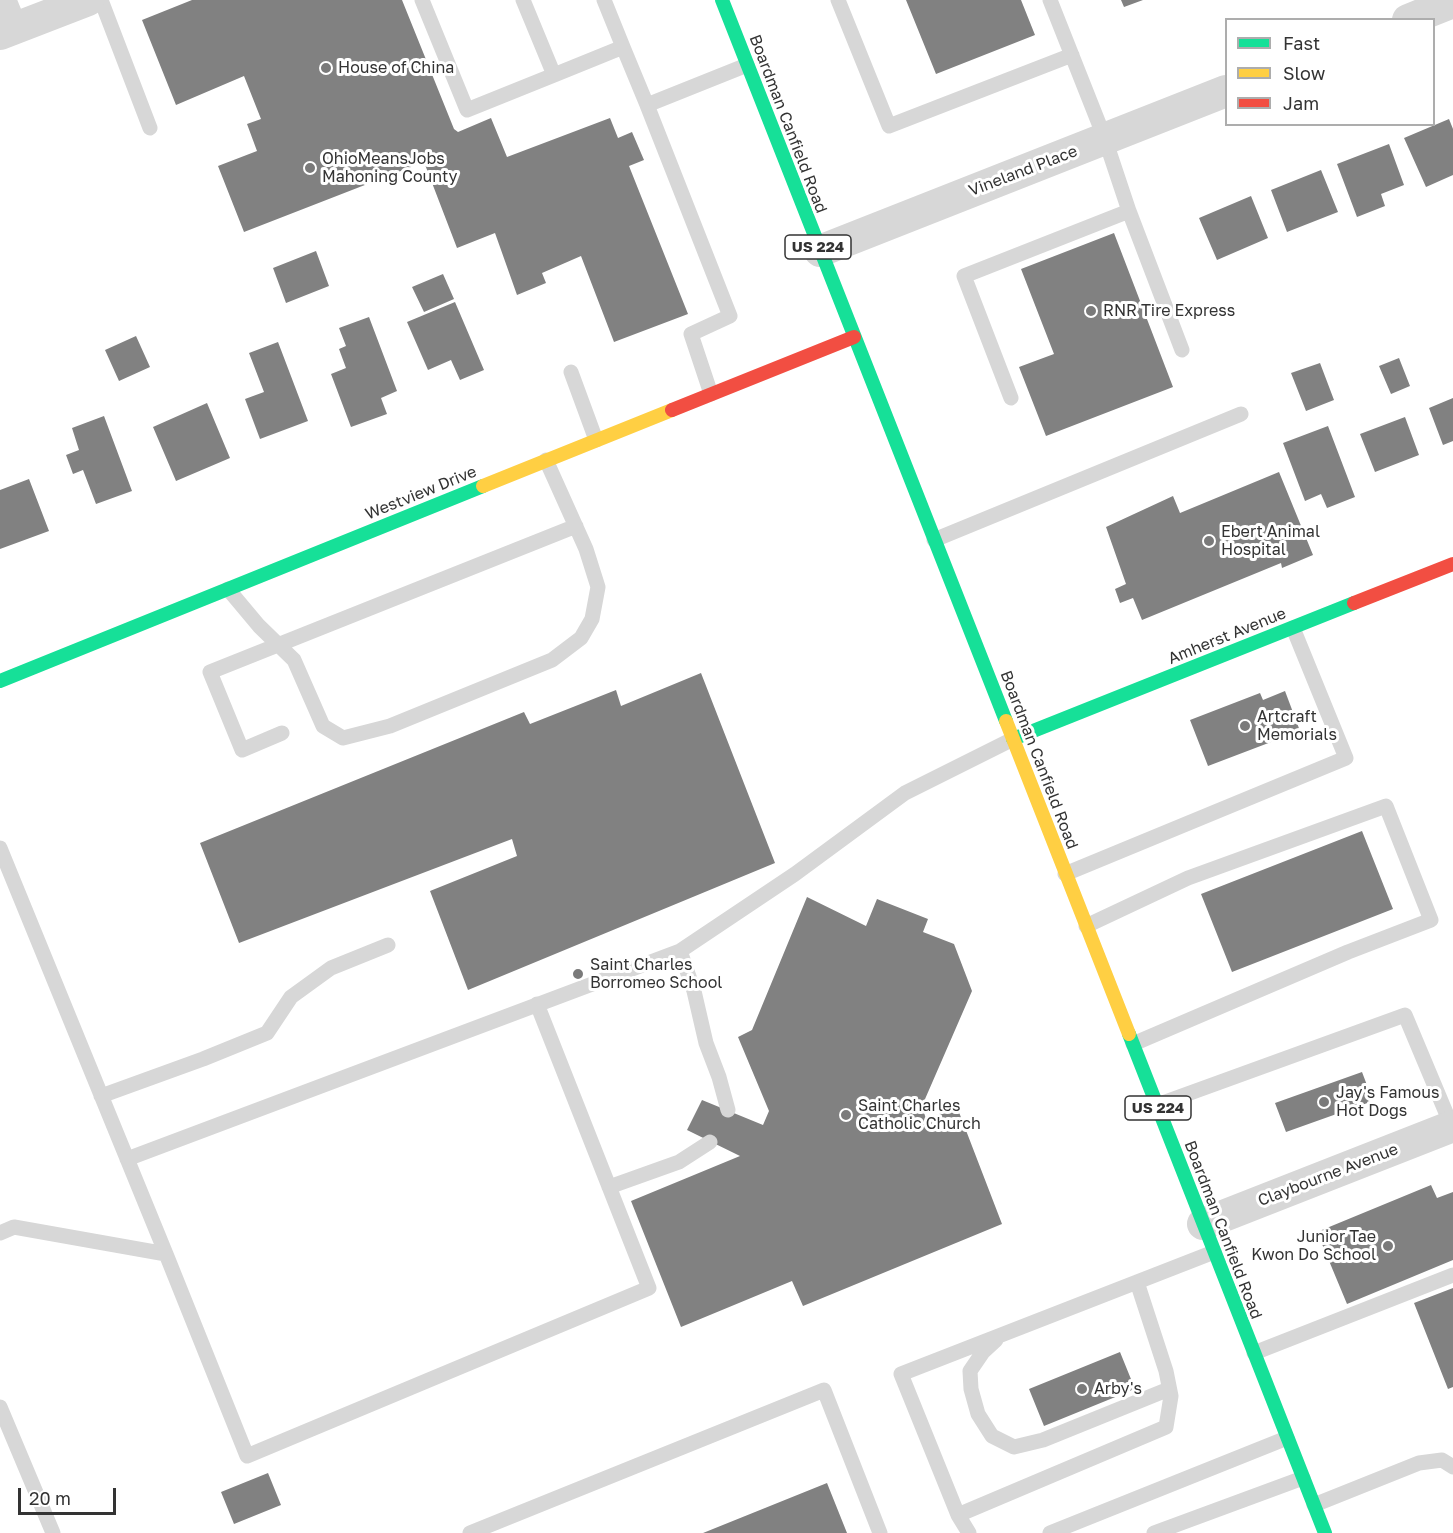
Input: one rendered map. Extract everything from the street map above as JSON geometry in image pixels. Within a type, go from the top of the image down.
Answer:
[{"type":"main road","name":"Boardman Canfield Road","points":[[722,0],[1325,1533]]},
{"type":"main road","name":"Westview Drive","points":[[0,681],[854,337]]},
{"type":"main road","name":"Amherst Avenue","points":[[1012,739],[1453,564]]},
{"type":"street","points":[[0,0],[6,31],[88,0]]},
{"type":"street","points":[[1413,18],[1453,2]]},
{"type":"street","name":"Vineland Place","points":[[820,251],[1225,92]]},
{"type":"street","name":"Claybourne Avenue","points":[[1209,1238],[1452,1126]]},
{"type":"lane","points":[[101,0],[150,128]]},
{"type":"lane","points":[[422,0],[467,110],[623,47]]},
{"type":"lane","points":[[523,0],[554,75]]},
{"type":"lane","points":[[604,0],[730,316],[691,334],[711,394]]},
{"type":"lane","points":[[838,0],[889,126],[1072,55]]},
{"type":"lane","points":[[1050,0],[1105,139],[1129,211],[1182,350]]},
{"type":"lane","points":[[647,105],[747,65]]},
{"type":"lane","points":[[1011,398],[964,276],[1129,211]]},
{"type":"lane","points":[[572,372],[596,440]]},
{"type":"lane","points":[[934,540],[1241,414]]},
{"type":"lane","points":[[228,589],[259,627],[294,660],[323,726],[343,738],[390,726],[552,660],[581,639],[592,619],[598,587],[586,549],[546,460]]},
{"type":"lane","points":[[282,733],[242,750],[210,672],[576,526]]},
{"type":"lane","points":[[1065,874],[1346,758],[1293,628]]},
{"type":"lane","points":[[127,1159],[680,951],[795,874],[905,793],[1012,739]]},
{"type":"lane","points":[[1086,926],[1188,878],[1386,806],[1431,920],[1348,952],[1132,1044]]},
{"type":"lane","points":[[0,848],[247,1456],[649,1287],[537,1004]]},
{"type":"lane","points":[[101,1096],[267,1033],[291,997],[331,968],[388,945]]},
{"type":"lane","points":[[680,951],[694,991],[706,1043],[728,1110]]},
{"type":"lane","points":[[1156,1106],[1405,1015],[1452,1126]]},
{"type":"lane","points":[[609,1187],[679,1162],[710,1142]]},
{"type":"lane","points":[[0,1233],[14,1227],[166,1254]]},
{"type":"lane","points":[[969,1533],[958,1515],[901,1374],[1137,1282],[1209,1238]]},
{"type":"lane","points":[[1254,1353],[1453,1275]]},
{"type":"lane","points":[[958,1515],[1166,1427],[1170,1389],[1137,1282]]},
{"type":"lane","points":[[1003,1334],[983,1352],[970,1371],[971,1389],[978,1414],[992,1436],[1014,1447],[1043,1440],[1170,1389]]},
{"type":"lane","points":[[470,1533],[824,1390],[880,1533]]},
{"type":"lane","points":[[0,1407],[53,1533]]},
{"type":"lane","points":[[1050,1533],[1287,1438]]},
{"type":"lane","points":[[1314,1505],[1419,1462],[1442,1461],[1453,1467]]},
{"type":"lane","points":[[1154,1533],[1185,1527],[1303,1478]]},
{"type":"building","points":[[192,0],[402,0],[454,129],[458,132],[491,118],[507,157],[610,118],[618,138],[632,132],[644,160],[629,166],[688,314],[614,342],[581,256],[542,273],[546,283],[517,295],[495,233],[457,248],[424,162],[244,232],[218,166],[257,151],[247,124],[261,119],[244,76],[176,105],[142,20]]},
{"type":"building","points":[[906,0],[1021,0],[1035,35],[936,74]]},
{"type":"building","points":[[1121,0],[1143,0],[1124,7]]},
{"type":"building","points":[[1449,119],[1453,129],[1453,175],[1426,187],[1404,138]]},
{"type":"building","points":[[1389,144],[1404,185],[1381,194],[1385,206],[1357,217],[1337,164]]},
{"type":"building","points":[[1321,170],[1338,212],[1287,232],[1271,190]]},
{"type":"building","points":[[1251,196],[1268,238],[1217,260],[1199,218]]},
{"type":"building","name":"RNR Tire Express","points":[[1114,233],[1173,387],[1046,436],[1019,367],[1054,354],[1021,269]]},
{"type":"building","points":[[316,251],[329,286],[286,303],[273,268]]},
{"type":"building","points":[[443,274],[454,299],[424,312],[412,287]]},
{"type":"building","points":[[455,302],[484,370],[460,380],[451,360],[428,370],[407,322]]},
{"type":"building","points":[[369,317],[397,391],[381,398],[387,414],[351,427],[331,374],[346,368],[339,349],[346,346],[339,328]]},
{"type":"building","points":[[136,336],[150,367],[119,381],[105,350]]},
{"type":"building","points":[[278,342],[308,421],[260,439],[245,399],[264,392],[249,353]]},
{"type":"building","points":[[1399,358],[1410,386],[1391,394],[1379,366]]},
{"type":"building","points":[[1320,363],[1334,400],[1306,411],[1291,373]]},
{"type":"building","points":[[1453,398],[1453,441],[1443,445],[1429,408]]},
{"type":"building","points":[[207,403],[230,458],[176,481],[153,427]]},
{"type":"building","points":[[104,416],[132,491],[96,504],[83,470],[73,474],[66,455],[79,450],[72,428]]},
{"type":"building","points":[[1405,417],[1419,455],[1375,472],[1360,434]]},
{"type":"building","points":[[1328,426],[1355,497],[1327,508],[1321,494],[1305,501],[1283,443]]},
{"type":"building","name":"Ebert Animal Hospital","points":[[1279,472],[1313,555],[1282,568],[1281,563],[1142,620],[1133,598],[1120,603],[1115,589],[1126,584],[1106,527],[1173,496],[1180,513]]},
{"type":"building","points":[[29,479],[49,531],[0,549],[0,490]]},
{"type":"building","points":[[701,673],[775,863],[468,990],[430,891],[517,856],[512,839],[239,943],[200,843],[524,712],[530,724],[616,690],[621,706]]},
{"type":"building","name":"Artcraft Memorials","points":[[1285,691],[1300,731],[1208,766],[1190,720],[1260,693],[1263,700]]},
{"type":"building","points":[[1362,831],[1393,909],[1232,972],[1201,894]]},
{"type":"building","name":"Saint Charles Catholic Church","points":[[807,897],[866,926],[877,899],[928,919],[923,932],[954,944],[972,991],[922,1106],[926,1119],[957,1107],[1002,1224],[803,1306],[792,1281],[681,1327],[631,1201],[740,1156],[687,1130],[702,1100],[763,1125],[769,1111],[738,1037],[752,1030]]},
{"type":"building","name":"Jay's Famous Hot Dogs","points":[[1362,1072],[1373,1101],[1286,1132],[1275,1103]]},
{"type":"building","name":"Junior Tae Kwon Do School","points":[[1431,1185],[1437,1198],[1453,1192],[1453,1260],[1347,1304],[1317,1232]]},
{"type":"building","points":[[1453,1288],[1453,1387],[1448,1389],[1414,1303]]},
{"type":"building","name":"Arby's","points":[[1120,1352],[1135,1389],[1044,1426],[1029,1389]]},
{"type":"building","points":[[268,1473],[281,1505],[234,1524],[221,1492]]},
{"type":"building","points":[[827,1483],[847,1533],[703,1533]]},
{"type":"traffic: fast","points":[[722,0],[1006,721]]},
{"type":"traffic: fast","points":[[0,681],[483,486]]},
{"type":"traffic: fast","points":[[1013,739],[1354,603]]},
{"type":"traffic: fast","points":[[1129,1034],[1325,1533]]},
{"type":"traffic: slow","points":[[483,486],[672,410]]},
{"type":"traffic: slow","points":[[1006,721],[1129,1034]]},
{"type":"traffic: jam","points":[[672,410],[854,337]]},
{"type":"traffic: jam","points":[[1354,603],[1453,564]]},
{"type":"place","name":"House of China","points":[[326,68]]},
{"type":"place","name":"OhioMeansJobs Mahoning County","points":[[310,168]]},
{"type":"place","name":"RNR Tire Express","points":[[1091,311]]},
{"type":"place","name":"Ebert Animal Hospital","points":[[1209,541]]},
{"type":"place","name":"Artcraft Memorials","points":[[1245,726]]},
{"type":"place","name":"Saint Charles Borromeo School","points":[[578,974]]},
{"type":"place","name":"Jay's Famous Hot Dogs","points":[[1324,1102]]},
{"type":"place","name":"Saint Charles Catholic Church","points":[[846,1115]]},
{"type":"place","name":"Junior Tae Kwon Do School","points":[[1388,1246]]},
{"type":"place","name":"Arby's","points":[[1082,1389]]}]
